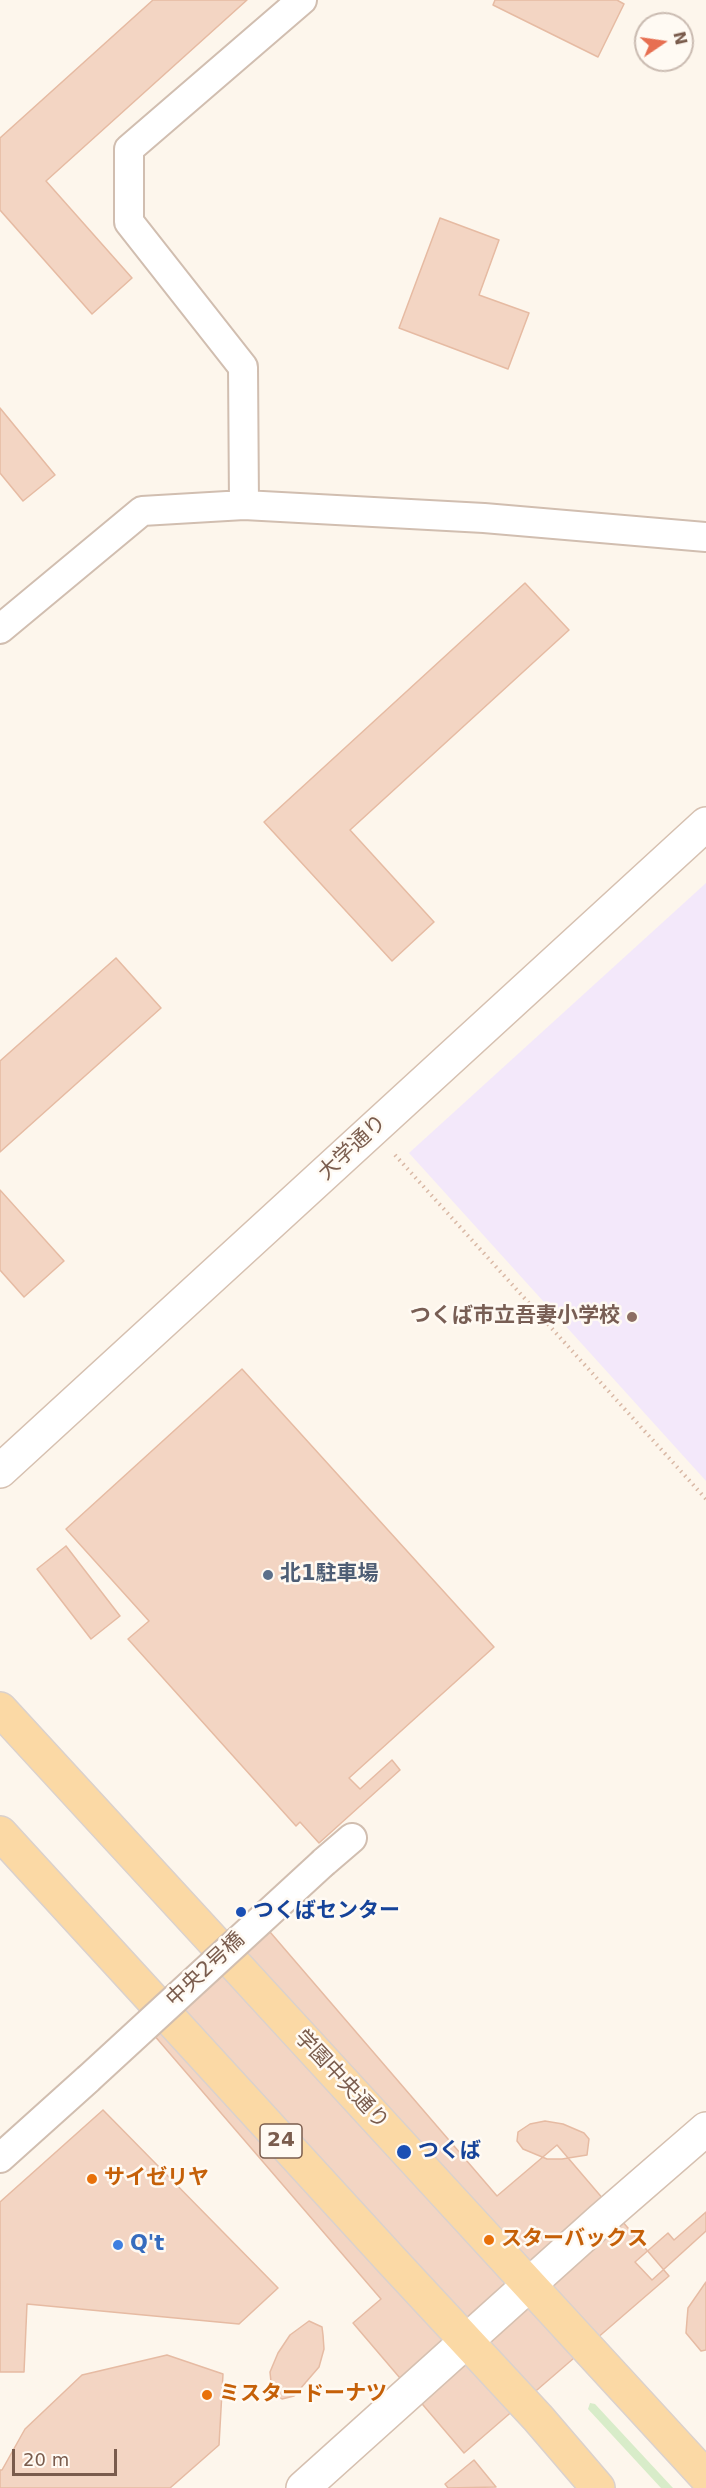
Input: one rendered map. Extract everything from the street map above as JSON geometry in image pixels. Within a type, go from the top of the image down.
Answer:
[{"type":"main road","name":"学園中央通り","points":[[0,1709],[706,2477]]},
{"type":"main road","name":"24","points":[[0,1833],[538,2418],[598,2488]]},
{"type":"street","points":[[244,505],[243,367],[129,222],[129,149],[302,0]]},
{"type":"street","points":[[0,630],[142,511],[244,505],[484,518],[706,537]]},
{"type":"street","name":"大学通り","points":[[0,1471],[706,824]]},
{"type":"street","name":"中央2号橋","points":[[0,2158],[352,1838]]},
{"type":"street","points":[[303,2488],[706,2129]]},
{"type":"path","points":[[394,1154],[706,1499]]},
{"type":"shaded area","name":"つくば市立吾妻小学校","points":[[706,883],[706,1481],[409,1153]]},
{"type":"green space","points":[[590,2403],[595,2404],[673,2488],[661,2488],[588,2409]]},
{"type":"building","points":[[153,0],[247,0],[46,181],[132,278],[92,314],[0,210],[0,138]]},
{"type":"building","points":[[495,0],[617,0],[624,4],[598,57],[493,5]]},
{"type":"building","points":[[440,218],[499,240],[479,295],[529,313],[508,369],[399,328]]},
{"type":"building","points":[[0,408],[55,475],[23,501],[0,473]]},
{"type":"building","points":[[525,583],[569,630],[350,830],[434,922],[392,961],[264,822]]},
{"type":"building","points":[[116,958],[161,1008],[0,1152],[0,1061]]},
{"type":"building","points":[[0,1190],[64,1261],[24,1297],[0,1270]]},
{"type":"building","name":"北1駐車場","points":[[242,1369],[494,1647],[349,1778],[360,1789],[392,1760],[400,1770],[319,1843],[300,1822],[296,1826],[128,1639],[149,1621],[66,1529]]},
{"type":"building","points":[[66,1546],[120,1616],[91,1639],[37,1569]]},
{"type":"building","points":[[264,1925],[497,2196],[557,2145],[669,2276],[464,2453],[353,2323],[381,2299],[147,2027]]},
{"type":"building","name":"Q't","points":[[103,2110],[278,2288],[239,2324],[27,2304],[24,2372],[0,2372],[0,2202]]},
{"type":"building","points":[[545,2121],[563,2124],[584,2133],[589,2139],[587,2155],[547,2159],[523,2149],[517,2141],[518,2132],[530,2124]]},
{"type":"building","points":[[706,2212],[706,2231],[652,2280],[635,2262],[668,2233],[674,2240]]},
{"type":"building","points":[[706,2282],[706,2350],[701,2351],[686,2333],[688,2308]]},
{"type":"building","points":[[309,2321],[322,2327],[324,2349],[319,2367],[294,2396],[282,2399],[272,2392],[270,2372],[278,2353],[290,2335]]},
{"type":"building","points":[[167,2355],[223,2374],[219,2445],[170,2488],[0,2488],[0,2470],[25,2429],[82,2375]]},
{"type":"building","points":[[474,2460],[496,2487],[448,2488],[445,2484]]},
{"type":"place","name":"つくば市立吾妻小学校","points":[[632,1317]]},
{"type":"place","name":"北1駐車場","points":[[268,1575]]},
{"type":"place","name":"つくばセンター","points":[[241,1912]]},
{"type":"place","name":"つくば","points":[[404,2152]]},
{"type":"place","name":"サイゼリヤ","points":[[92,2179]]},
{"type":"place","name":"スターバックス","points":[[489,2240]]},
{"type":"place","name":"Q't","points":[[118,2245]]},
{"type":"place","name":"ミスタードーナツ","points":[[207,2395]]}]
